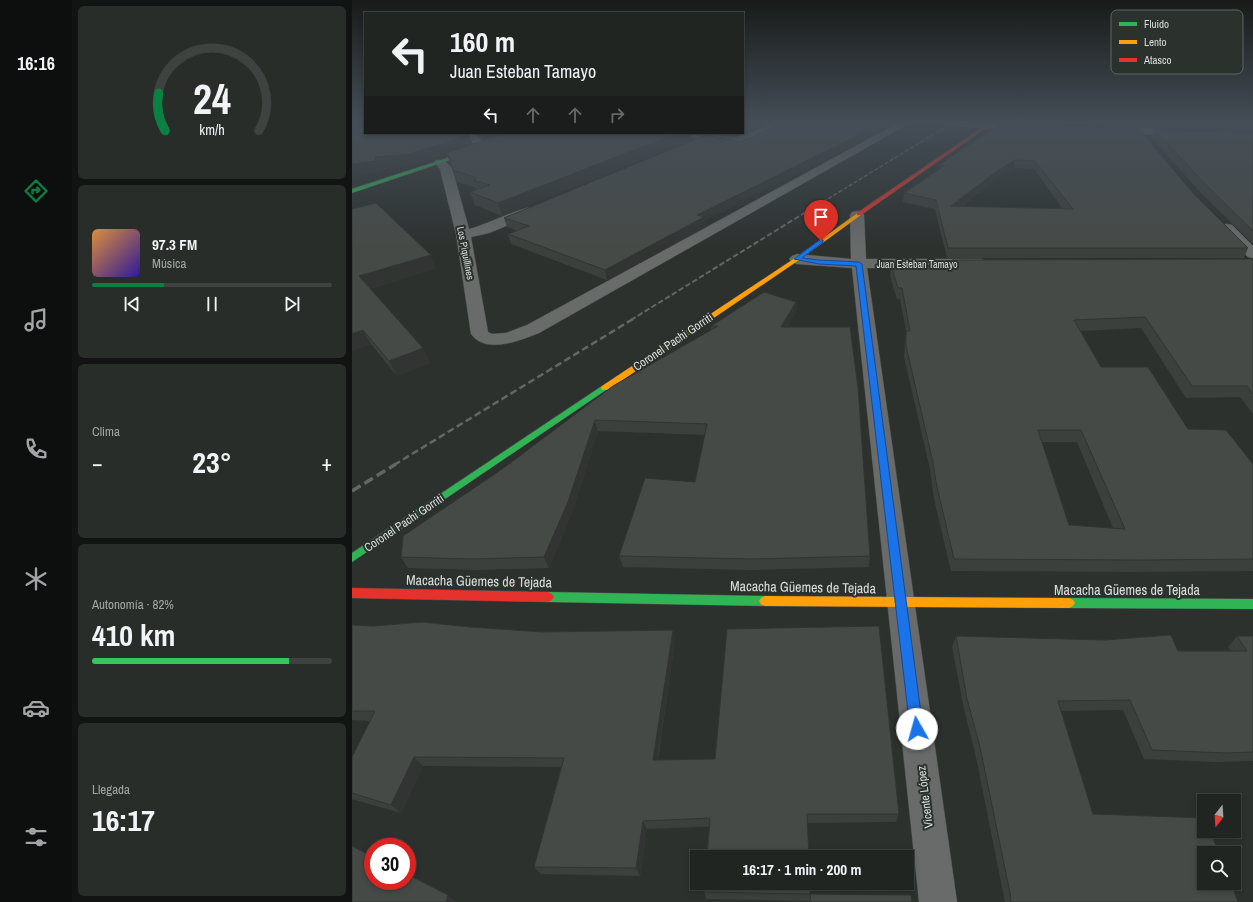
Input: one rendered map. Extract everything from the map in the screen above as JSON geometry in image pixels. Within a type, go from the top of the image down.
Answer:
[{"type":"street","points":[[352,191],[431,165]]},
{"type":"street","name":"Los Piquillines","points":[[443,165],[446,168],[463,234],[480,334],[484,338],[492,339],[509,337],[533,329],[829,165]]},
{"type":"street","name":"Coronel Pachi Gorriti","points":[[352,558],[797,259],[857,215],[932,165]]},
{"type":"street","points":[[463,234],[484,230],[545,205]]},
{"type":"street","name":"Vicente López","points":[[857,215],[859,264],[938,902]]},
{"type":"street","points":[[1219,221],[1250,260]]},
{"type":"street","name":"Juan Esteban Tamayo","points":[[797,259],[819,262],[859,264],[993,264]]},
{"type":"street","name":"Macacha Güemes de Tejada","points":[[352,593],[902,603],[1253,604]]},
{"type":"building","points":[[452,165],[595,165],[498,203],[470,192],[490,185],[473,180],[477,178],[453,170]]},
{"type":"building","points":[[633,165],[798,165],[697,215],[704,217],[605,270],[508,234],[529,226],[504,218]]},
{"type":"building","points":[[939,165],[1007,165],[951,206],[1073,209],[1038,165],[1169,165],[1192,192],[1248,248],[948,248],[936,200],[904,193],[944,166]]},
{"type":"building","points":[[1187,165],[1253,165],[1253,231]]},
{"type":"building","points":[[376,203],[431,255],[359,276],[423,348],[389,361],[363,330],[352,334],[352,209]]},
{"type":"building","points":[[1253,259],[1253,394],[1247,386],[1192,386],[1145,317],[1074,320],[1101,367],[1148,367],[1188,429],[1226,430],[1253,464],[1253,559],[954,559],[906,346],[906,331],[910,331],[902,288],[898,288],[891,266],[953,265],[952,260]],"holes":[[[1038,430],[1081,430],[1125,529],[1069,525]]]},
{"type":"building","points":[[764,292],[796,302],[781,327],[850,327],[858,387],[870,556],[750,559],[619,556],[645,478],[695,482],[707,424],[595,420],[568,502],[544,557],[471,559],[401,557],[403,536],[505,467],[613,386],[718,326],[711,326]]},
{"type":"building","points":[[422,622],[543,632],[673,630],[653,760],[715,759],[727,629],[879,626],[899,814],[807,814],[809,850],[708,850],[710,818],[643,821],[636,868],[534,867],[564,758],[414,757],[391,805],[352,793],[352,757],[375,711],[352,711],[352,625],[374,626]]},
{"type":"building","points":[[1171,635],[1178,651],[1247,651],[1237,636],[1253,636],[1253,752],[1226,753],[1152,750],[1130,700],[1058,701],[1093,814],[1197,818],[1197,838],[1213,838],[1216,846],[1197,846],[1197,890],[1234,890],[1238,902],[1011,902],[980,747],[967,699],[956,636],[1104,640]]},
{"type":"building","points":[[352,846],[364,852],[364,890],[416,890],[416,879],[448,895],[446,902],[352,902]]},
{"type":"building","points":[[704,890],[810,890],[810,894],[704,892]]},
{"type":"building","points":[[810,894],[911,895],[912,902],[811,902]]},
{"type":"railway","points":[[813,208],[883,165]]},
{"type":"railway","points":[[631,320],[814,207]]},
{"type":"railway","points":[[394,465],[633,319]]},
{"type":"railway","points":[[352,491],[396,464]]},
{"type":"traffic: fast","points":[[352,191],[431,165]]},
{"type":"traffic: fast","points":[[352,558],[605,388]]},
{"type":"traffic: fast","points":[[548,597],[765,601]]},
{"type":"traffic: fast","points":[[1069,603],[1253,604]]},
{"type":"traffic: slow","points":[[605,388],[797,259],[859,214]]},
{"type":"traffic: slow","points":[[765,601],[1069,603]]},
{"type":"traffic: jam","points":[[859,214],[930,165]]},
{"type":"traffic: jam","points":[[352,593],[548,597]]},
{"type":"route","points":[[821,241],[797,259],[819,262],[859,264],[917,729]]}]
